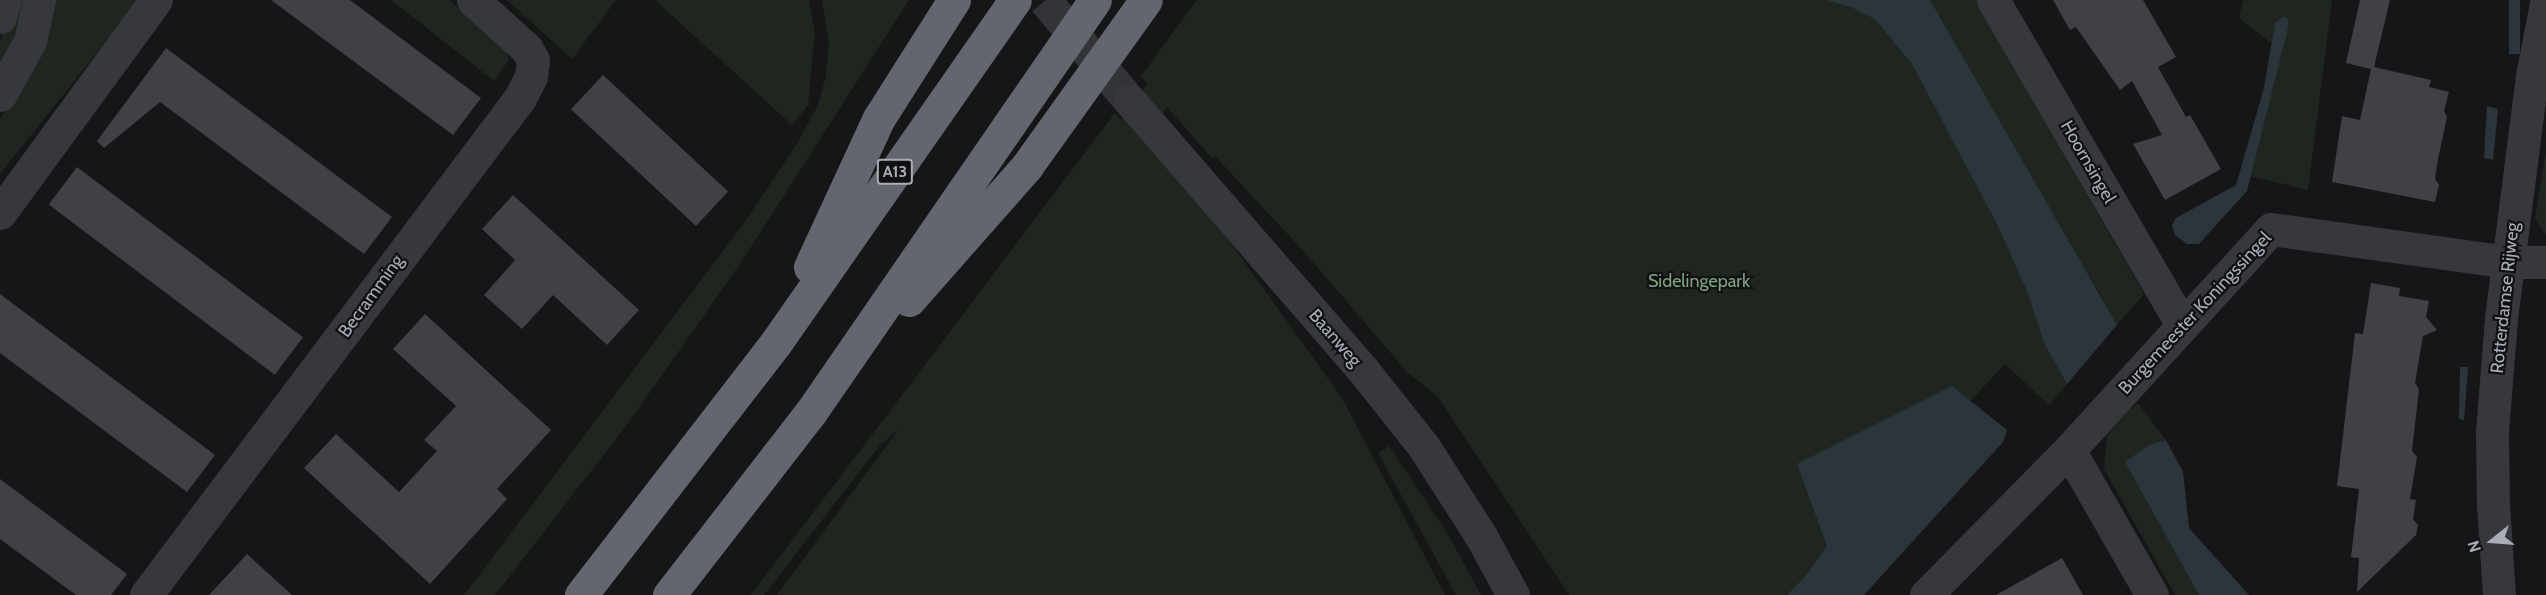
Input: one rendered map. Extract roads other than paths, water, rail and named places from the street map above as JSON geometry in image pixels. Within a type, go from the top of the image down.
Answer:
[{"type":"highway","name":"A13","points":[[775,344],[879,118],[954,0]]},
{"type":"highway","name":"A13","points":[[581,595],[775,344],[1015,0]]},
{"type":"highway","points":[[669,595],[811,412],[1095,0]]},
{"type":"highway","points":[[811,412],[1028,166],[1146,0]]},
{"type":"street","points":[[0,17],[5,0]]},
{"type":"street","points":[[0,95],[30,41],[39,0]]},
{"type":"street","points":[[0,213],[156,0]]},
{"type":"street","name":"Becramming","points":[[146,595],[520,98],[531,76],[533,60],[527,50],[473,0]]},
{"type":"street","name":"Hoornsingel","points":[[1993,0],[2182,325]]},
{"type":"street","name":"Rotterdamse Rijweg","points":[[2499,595],[2493,505],[2492,431],[2508,262],[2539,76],[2546,3]]},
{"type":"street","name":"Baanweg","points":[[1130,101],[1363,370],[1424,447],[1481,536],[1513,595]]},
{"type":"street","name":"Burgemeester Koningssingel","points":[[1926,595],[2069,450],[2271,229],[2508,262],[2546,262]]},
{"type":"street","points":[[2069,450],[2152,595]]},
{"type":"tunnel","points":[[1045,0],[1130,101]]},
{"type":"park label","name":"Sidelingepark","points":[[1699,281]]}]
